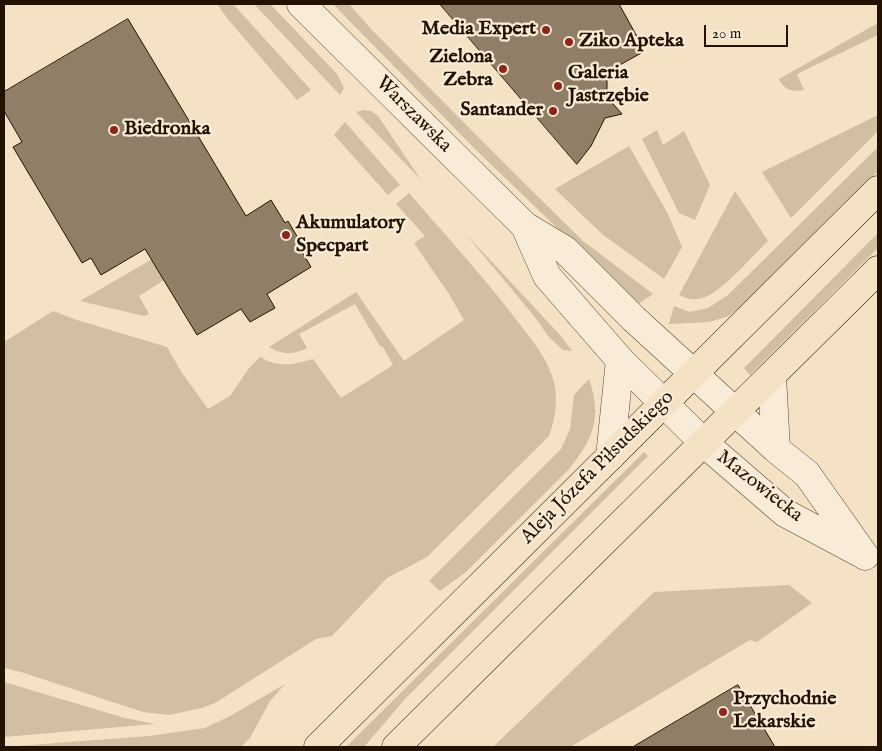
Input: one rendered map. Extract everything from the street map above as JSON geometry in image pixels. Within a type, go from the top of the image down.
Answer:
[{"type":"main road","name":"Aleja Józefa Piłsudskiego","points":[[318,747],[878,190]]},
{"type":"main road","points":[[396,747],[878,270]]},
{"type":"street","name":"Warszawska","points":[[301,4],[524,226],[565,250],[634,319],[735,412]]},
{"type":"street","name":"Warszawska","points":[[524,226],[547,276],[620,360],[664,403]]},
{"type":"street","points":[[610,456],[620,360]]},
{"type":"street","points":[[772,376],[776,449]]},
{"type":"street","name":"Mazowiecka","points":[[664,403],[704,443],[785,513],[872,562]]},
{"type":"street","name":"Mazowiecka","points":[[735,412],[807,474],[872,562]]},
{"type":"shaded area","points":[[217,4],[233,4],[311,90],[297,100]]},
{"type":"shaded area","points":[[254,4],[270,4],[337,74],[344,88],[340,95]]},
{"type":"shaded area","points":[[333,4],[349,4],[372,30],[583,241],[653,294],[637,305],[474,148]]},
{"type":"shaded area","points":[[878,23],[878,35],[797,74],[804,90],[796,91],[789,89],[781,83],[779,79]]},
{"type":"shaded area","points":[[371,111],[378,116],[421,180],[356,112]]},
{"type":"shaded area","points":[[878,115],[878,131],[791,218],[762,172]]},
{"type":"shaded area","points":[[345,122],[400,185],[388,195],[334,135]]},
{"type":"shaded area","points":[[657,130],[663,145],[684,131],[710,185],[695,220],[679,213],[642,139]]},
{"type":"shaded area","points":[[629,146],[668,214],[682,247],[664,279],[602,234],[555,189]]},
{"type":"shaded area","points":[[878,147],[878,171],[761,289],[729,316],[709,322],[669,324],[674,306],[690,312],[708,308],[728,295]]},
{"type":"shaded area","points":[[735,191],[768,241],[727,282],[710,295],[696,299],[679,295]]},
{"type":"shaded area","points":[[409,193],[492,289],[542,354],[552,376],[556,398],[555,414],[549,436],[427,557],[387,578],[332,636],[316,639],[215,703],[202,708],[169,715],[143,712],[4,668],[4,342],[53,311],[167,347],[182,373],[208,409],[230,396],[249,368],[260,357],[280,364],[298,363],[313,359],[341,398],[393,365],[355,304],[299,334],[307,348],[288,353],[279,352],[269,347],[356,292],[404,361],[464,320],[449,294],[414,243],[425,236],[396,204]]},
{"type":"shaded area","points":[[464,232],[560,335],[572,351],[563,350],[549,337],[534,316]]},
{"type":"shaded area","points":[[878,233],[878,248],[750,375],[744,368]]},
{"type":"shaded area","points":[[154,258],[164,280],[139,296],[149,314],[144,316],[80,301]]},
{"type":"shaded area","points":[[589,379],[595,405],[595,416],[590,437],[578,458],[466,572],[440,591],[429,581],[561,449],[570,429],[574,395]]},
{"type":"shaded area","points":[[644,452],[648,456],[405,699],[364,747],[346,747]]},
{"type":"shaded area","points":[[789,585],[812,603],[757,642],[750,640],[570,747],[493,747],[654,592]]},
{"type":"shaded area","points":[[4,682],[125,718],[155,724],[4,737]]},
{"type":"shaded area","points":[[285,684],[270,701],[250,738],[241,747],[4,747],[149,736],[205,728],[230,716]]},
{"type":"building","name":"Galeria Jastrzębie","points":[[440,4],[619,4],[645,51],[607,72],[607,97],[622,114],[605,118],[591,146],[577,164]]},
{"type":"building","points":[[128,19],[246,216],[271,200],[285,223],[288,221],[301,243],[298,245],[311,267],[267,294],[275,308],[250,322],[241,309],[197,335],[145,249],[101,275],[91,258],[82,263],[13,147],[22,142],[4,111],[4,92]]},
{"type":"building","name":"Przychodnie Lekarskie","points":[[738,685],[775,747],[633,747]]},
{"type":"place","name":"Media Expert","points":[[546,30]]},
{"type":"place","name":"Ziko Apteka","points":[[569,42]]},
{"type":"place","name":"Zielona Zebra","points":[[503,69]]},
{"type":"place","name":"Galeria Jastrzębie","points":[[558,86]]},
{"type":"place","name":"Santander","points":[[553,111]]},
{"type":"place","name":"Biedronka","points":[[114,130]]},
{"type":"place","name":"Akumulatory Specpart","points":[[286,235]]},
{"type":"place","name":"Przychodnie Lekarskie","points":[[723,712]]}]
